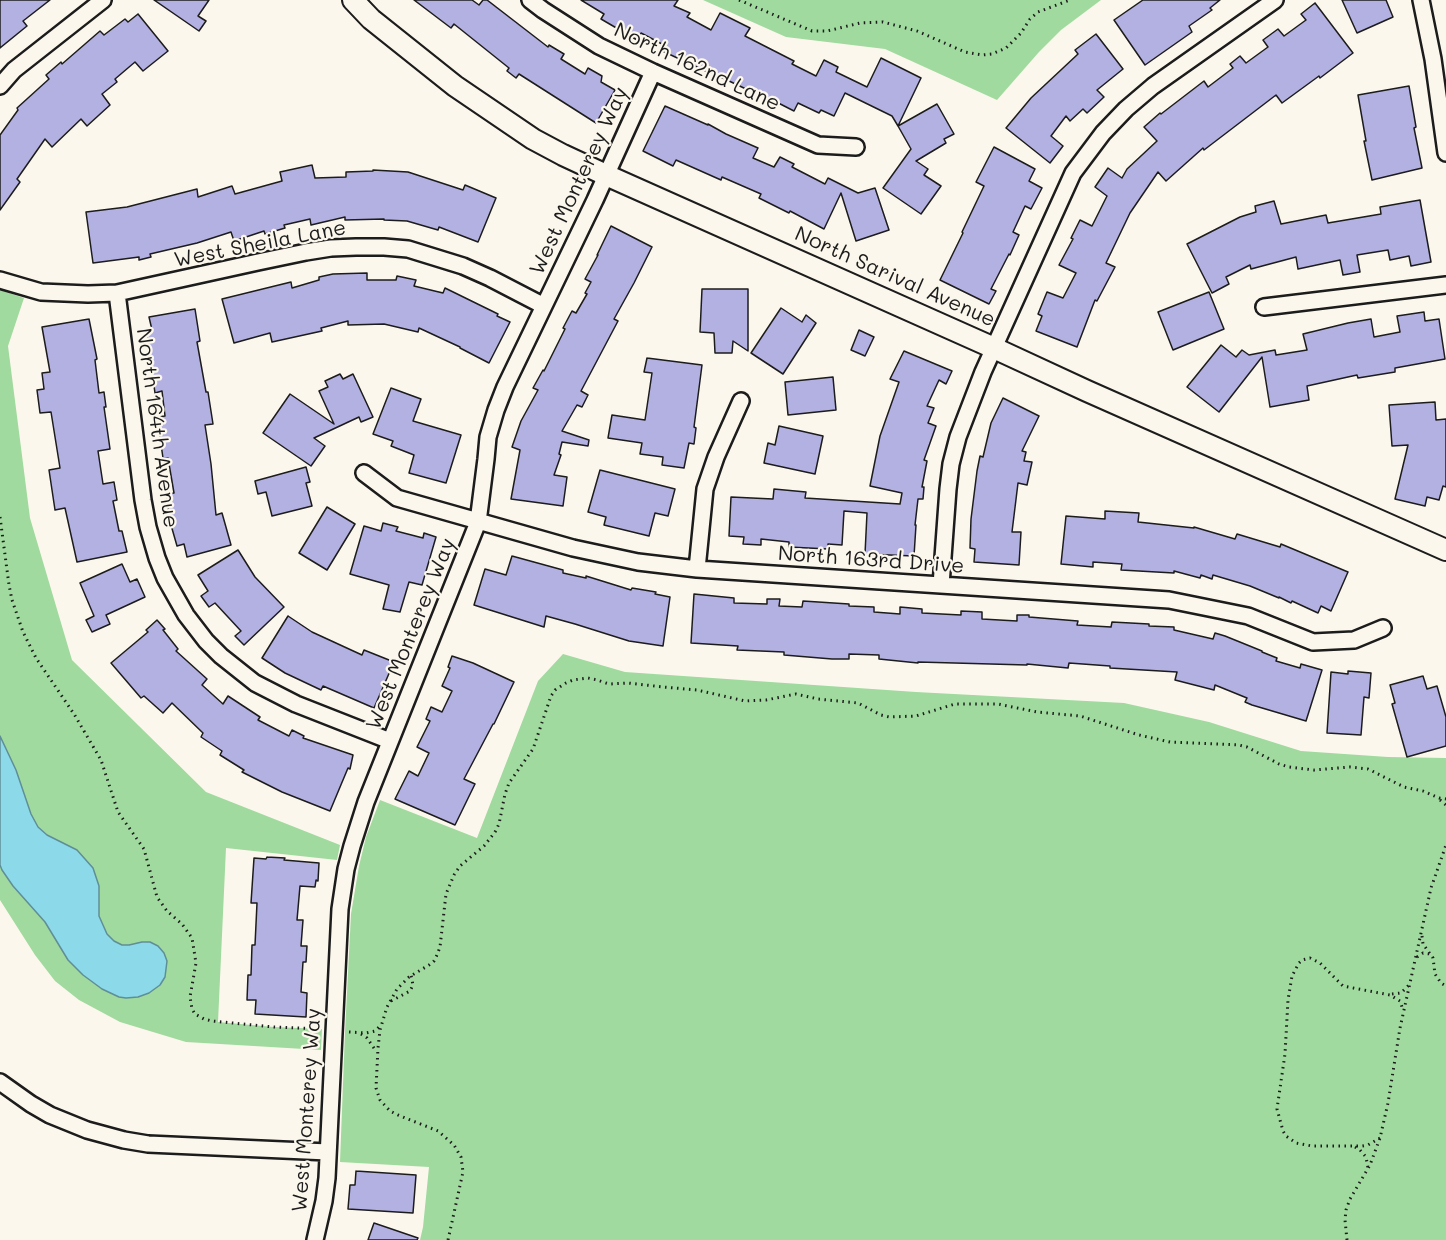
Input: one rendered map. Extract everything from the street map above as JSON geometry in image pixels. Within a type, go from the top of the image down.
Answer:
[{"type":"street","points":[[0,86],[14,70],[103,0]]},
{"type":"street","name":"North Sarival Avenue","points":[[353,0],[371,18],[455,86],[533,139],[606,176],[1446,550]]},
{"type":"street","name":"North 162nd Lane","points":[[530,0],[599,46],[653,72],[818,145],[856,147]]},
{"type":"street","points":[[941,585],[948,489],[951,464],[958,438],[994,348],[1073,173],[1103,133],[1126,109],[1153,86],[1275,0]]},
{"type":"street","points":[[1421,0],[1433,59],[1446,153]]},
{"type":"street","name":"West Monterey Way","points":[[315,1240],[324,1201],[328,1152],[340,909],[346,869],[358,825],[478,522],[488,437],[505,387],[653,72]]},
{"type":"street","name":"West Sheila Lane","points":[[117,293],[306,252],[331,248],[375,247],[408,249],[463,266],[544,306]]},
{"type":"street","points":[[0,280],[41,292],[117,293]]},
{"type":"street","points":[[1264,307],[1446,285]]},
{"type":"street","name":"North 164th Avenue","points":[[117,293],[148,527],[165,579],[186,615],[220,656],[255,683],[296,704],[390,741]]},
{"type":"street","points":[[697,569],[705,489],[716,457],[741,401]]},
{"type":"street","name":"North 163rd Drive","points":[[364,473],[397,498],[573,548],[638,562],[697,569],[1169,600],[1248,616],[1313,642],[1354,640],[1383,628]]},
{"type":"street","points":[[0,1082],[50,1115],[87,1130],[124,1140],[148,1144],[328,1152]]},
{"type":"path","points":[[739,0],[812,31],[827,31],[860,23],[883,22],[917,31],[965,52],[982,55],[992,54],[1006,48],[1038,12],[1070,0]]},
{"type":"path","points":[[0,517],[9,585],[22,633],[101,760],[118,812],[144,849],[157,897],[192,938],[196,963],[190,997],[195,1014],[204,1020],[212,1021],[359,1033],[375,1030],[381,1024]]},
{"type":"path","points":[[448,1240],[463,1172],[461,1157],[454,1145],[438,1131],[398,1115],[380,1100],[376,1088],[381,1024],[390,1002],[402,983],[429,965],[437,955],[449,885],[460,866],[495,832],[499,824],[505,794],[514,774],[533,749],[550,696],[560,686],[573,680],[597,680],[609,684],[628,683],[697,690],[745,700],[766,700],[796,694],[858,703],[890,717],[916,717],[955,704],[998,704],[1029,711],[1080,716],[1138,735],[1170,742],[1247,747],[1289,767],[1314,770],[1350,767],[1368,769],[1404,787],[1446,799]]},
{"type":"path","points":[[1436,797],[1446,805]]},
{"type":"path","points":[[1347,1240],[1346,1210],[1366,1173],[1380,1138],[1398,1040],[1431,888],[1446,845]]},
{"type":"path","points":[[1422,933],[1423,944],[1432,958],[1437,979],[1446,986]]},
{"type":"path","points":[[1416,958],[1423,953],[1430,954]]},
{"type":"path","points":[[1380,1138],[1368,1144],[1354,1146],[1312,1146],[1296,1143],[1286,1136],[1277,1109],[1292,976],[1302,960],[1310,958],[1320,963],[1343,986],[1398,994],[1404,991],[1411,982]]},
{"type":"path","points":[[390,1002],[410,992],[413,985],[411,975]]},
{"type":"path","points":[[1390,994],[1400,1000],[1404,1011]]},
{"type":"path","points":[[359,1033],[367,1038],[377,1053]]},
{"type":"path","points":[[1354,1146],[1366,1157],[1368,1166],[1366,1173]]},
{"type":"green space","points":[[703,0],[1101,0],[1061,30],[997,100],[885,49],[786,37]]},
{"type":"green space","points":[[0,290],[24,298],[8,346],[30,518],[72,660],[206,792],[340,845],[337,860],[226,848],[218,1022],[322,1029],[321,1050],[186,1042],[120,1022],[79,1000],[55,981],[35,955],[0,900]]},
{"type":"green space","points":[[563,654],[625,672],[916,692],[1124,703],[1209,722],[1301,751],[1446,758],[1446,1240],[420,1240],[429,1167],[340,1162],[351,914],[366,837],[380,800],[477,838],[538,681]]},
{"type":"water","points":[[0,736],[38,827],[47,835],[77,850],[93,868],[99,886],[99,916],[107,934],[122,945],[150,942],[164,953],[167,961],[165,977],[160,985],[149,993],[138,997],[119,997],[102,989],[83,975],[68,960],[45,922],[2,870],[0,865]]},
{"type":"building","points":[[0,0],[50,0],[23,21],[27,26],[0,48]]},
{"type":"building","points":[[154,0],[209,0],[198,16],[206,21],[199,31]]},
{"type":"building","points":[[414,0],[472,0],[479,5],[483,0],[487,0],[548,47],[549,45],[564,54],[561,59],[585,74],[588,68],[602,76],[601,82],[615,90],[596,123],[519,74],[516,78],[507,71],[509,68],[454,24],[451,28]]},
{"type":"building","points":[[581,0],[678,0],[674,6],[690,13],[687,17],[711,30],[720,13],[750,28],[745,36],[794,61],[792,64],[816,76],[824,60],[838,67],[836,72],[867,87],[881,58],[921,78],[898,126],[892,116],[845,93],[834,116],[821,110],[819,113],[798,103],[794,111],[747,87],[746,89],[660,50],[662,44],[641,33],[637,40],[601,19],[604,14]]},
{"type":"building","points":[[1143,0],[1220,0],[1210,8],[1212,10],[1189,26],[1192,32],[1145,65],[1114,20]]},
{"type":"building","points":[[1342,0],[1386,0],[1393,17],[1357,33]]},
{"type":"building","points":[[1315,3],[1353,53],[1282,103],[1276,95],[1204,150],[1203,148],[1166,181],[1158,172],[1130,213],[1106,263],[1115,267],[1097,301],[1095,300],[1077,347],[1036,331],[1042,316],[1038,314],[1047,292],[1063,298],[1076,273],[1059,265],[1080,220],[1092,226],[1107,196],[1095,187],[1108,168],[1122,178],[1127,169],[1157,141],[1144,127],[1204,81],[1208,87],[1233,68],[1230,64],[1240,56],[1246,63],[1268,47],[1263,40],[1278,29],[1284,36],[1306,20],[1301,14]]},
{"type":"building","points":[[138,14],[168,51],[143,71],[135,62],[115,79],[117,82],[102,94],[110,105],[87,126],[81,119],[52,147],[45,139],[17,179],[20,182],[0,210],[0,135],[18,110],[17,108],[49,79],[46,75],[100,31],[104,35],[125,19],[128,22]]},
{"type":"building","points":[[1096,34],[1123,69],[1097,90],[1104,97],[1087,113],[1083,109],[1070,121],[1066,116],[1051,136],[1063,146],[1050,163],[1006,128],[1031,98],[1078,54],[1075,50]]},
{"type":"building","points":[[1409,86],[1422,168],[1372,180],[1358,95]]},
{"type":"building","points":[[937,104],[954,134],[944,139],[946,143],[916,161],[928,169],[924,175],[941,186],[921,214],[883,188],[911,149],[898,126]]},
{"type":"building","points":[[665,106],[758,148],[753,158],[774,167],[780,157],[794,164],[792,167],[825,184],[828,178],[858,193],[875,188],[889,230],[856,241],[841,193],[824,229],[759,198],[761,194],[722,177],[721,180],[676,160],[673,166],[643,151]]},
{"type":"building","points":[[994,147],[1035,169],[1029,181],[1042,188],[1031,209],[1025,206],[1013,232],[1019,235],[991,289],[996,291],[989,304],[940,280],[984,186],[976,182]]},
{"type":"building","points":[[312,165],[315,178],[346,177],[346,172],[373,170],[408,172],[463,190],[465,185],[496,198],[478,242],[439,227],[438,230],[407,221],[345,220],[345,217],[311,225],[310,219],[284,225],[285,228],[265,234],[264,231],[234,241],[231,232],[150,254],[151,257],[139,260],[139,257],[93,263],[86,212],[127,207],[197,189],[198,197],[232,186],[235,194],[282,181],[280,172]]},
{"type":"building","points":[[1420,200],[1431,262],[1411,266],[1409,256],[1390,260],[1388,250],[1357,255],[1360,272],[1343,275],[1340,260],[1298,269],[1296,257],[1251,269],[1250,265],[1226,277],[1229,284],[1212,293],[1187,244],[1240,217],[1256,212],[1255,206],[1274,201],[1281,224],[1326,215],[1328,223],[1381,214],[1380,207]]},
{"type":"building","points":[[611,226],[652,247],[614,319],[618,321],[581,391],[588,395],[582,407],[577,405],[562,431],[589,440],[588,446],[562,442],[559,454],[561,455],[554,475],[567,477],[563,506],[511,499],[520,450],[512,447],[521,421],[538,390],[533,388],[544,371],[572,311],[576,313],[587,294],[585,293],[591,282],[585,279]]},
{"type":"building","points":[[367,273],[367,280],[396,280],[397,276],[416,280],[414,286],[443,293],[445,288],[510,322],[489,363],[419,328],[418,332],[384,324],[348,325],[348,321],[321,328],[322,331],[272,342],[270,333],[234,343],[222,299],[291,282],[292,288],[333,274]]},
{"type":"building","points":[[702,289],[748,289],[748,351],[733,341],[732,353],[715,353],[714,333],[700,332]]},
{"type":"building","points":[[1209,292],[1224,329],[1173,350],[1158,312]]},
{"type":"building","points":[[781,308],[802,322],[806,315],[816,323],[783,374],[751,353]]},
{"type":"building","points":[[195,309],[200,341],[197,342],[213,424],[205,425],[216,515],[222,513],[231,545],[187,557],[184,544],[177,546],[169,518],[167,494],[174,493],[168,458],[163,458],[157,417],[165,416],[162,391],[155,393],[146,331],[152,330],[149,317]]},
{"type":"building","points":[[1424,312],[1425,321],[1439,319],[1445,359],[1395,368],[1395,372],[1358,378],[1357,375],[1307,386],[1309,400],[1270,407],[1262,357],[1219,412],[1187,387],[1221,345],[1236,357],[1242,350],[1249,355],[1275,350],[1276,355],[1307,350],[1303,334],[1371,319],[1374,337],[1400,332],[1397,316]]},
{"type":"building","points":[[89,319],[97,359],[95,360],[99,393],[104,392],[110,449],[98,451],[103,484],[114,482],[117,500],[113,501],[119,531],[122,531],[127,552],[77,562],[65,508],[55,510],[49,470],[60,468],[51,412],[40,413],[37,390],[44,389],[42,373],[50,372],[42,327]]},
{"type":"building","points":[[859,330],[874,337],[865,356],[851,350]]},
{"type":"building","points":[[904,351],[952,371],[946,384],[939,380],[927,406],[934,408],[928,423],[936,426],[924,460],[927,461],[922,487],[924,487],[923,499],[918,499],[914,556],[865,554],[867,513],[844,511],[842,545],[828,544],[828,549],[789,547],[789,542],[761,539],[761,545],[743,544],[744,537],[729,536],[731,497],[773,499],[774,489],[806,492],[805,498],[900,504],[902,493],[870,486],[880,436],[899,382],[890,379]]},
{"type":"building","points":[[647,358],[702,365],[694,444],[689,443],[684,468],[662,465],[663,457],[640,454],[642,443],[608,438],[612,415],[645,420],[652,373],[644,372]]},
{"type":"building","points":[[340,374],[343,379],[353,374],[373,417],[361,422],[359,417],[314,438],[325,446],[311,466],[263,433],[290,394],[334,424],[319,391],[328,387],[325,381]]},
{"type":"building","points":[[833,377],[836,410],[788,415],[785,382]]},
{"type":"building","points":[[391,388],[421,399],[413,421],[461,435],[446,483],[409,473],[414,455],[391,446],[393,441],[373,434]]},
{"type":"building","points":[[1003,398],[1039,416],[1022,451],[1026,452],[1024,461],[1032,462],[1027,485],[1018,483],[1012,532],[1021,532],[1019,565],[974,562],[975,549],[970,548],[971,519],[980,456],[983,457],[991,423]]},
{"type":"building","points":[[1435,402],[1436,420],[1446,419],[1446,487],[1443,486],[1439,500],[1427,497],[1425,506],[1395,499],[1408,445],[1392,446],[1389,405]]},
{"type":"building","points":[[779,426],[823,436],[815,474],[764,463],[768,443],[775,445]]},
{"type":"building","points":[[306,467],[310,482],[306,483],[312,506],[272,516],[266,492],[258,494],[255,481]]},
{"type":"building","points":[[600,470],[675,489],[668,516],[655,513],[649,536],[604,525],[606,517],[588,512]]},
{"type":"building","points":[[327,507],[355,524],[327,570],[299,553]]},
{"type":"building","points":[[1105,511],[1139,513],[1138,522],[1194,527],[1235,539],[1237,534],[1280,547],[1281,544],[1348,572],[1331,611],[1321,606],[1318,613],[1292,601],[1291,603],[1250,586],[1213,575],[1212,579],[1174,571],[1174,573],[1121,570],[1122,564],[1093,562],[1093,567],[1061,564],[1066,516],[1105,519]]},
{"type":"building","points":[[383,523],[398,527],[396,531],[423,538],[424,533],[436,537],[422,585],[409,582],[400,612],[383,609],[389,585],[350,574],[364,526],[381,531]]},
{"type":"building","points":[[238,550],[255,577],[284,607],[244,645],[235,636],[241,631],[215,603],[209,607],[201,596],[208,591],[198,575]]},
{"type":"building","points":[[512,556],[563,570],[563,573],[586,578],[586,576],[631,590],[632,588],[656,592],[655,594],[670,597],[663,646],[629,641],[546,616],[544,627],[474,605],[485,569],[506,575]]},
{"type":"building","points":[[122,564],[130,582],[137,579],[145,597],[106,615],[110,624],[92,632],[86,620],[94,616],[80,583]]},
{"type":"building","points":[[694,594],[734,598],[734,603],[767,604],[767,599],[780,599],[779,606],[802,607],[803,601],[874,607],[874,612],[900,614],[900,607],[922,609],[922,613],[961,615],[961,611],[982,612],[982,619],[1017,621],[1017,615],[1029,615],[1029,617],[1078,621],[1077,625],[1111,627],[1112,622],[1174,627],[1174,630],[1213,639],[1215,633],[1262,651],[1277,658],[1276,661],[1300,668],[1301,664],[1322,670],[1306,721],[1252,705],[1245,702],[1247,698],[1215,685],[1214,690],[1175,680],[1177,672],[1069,663],[1068,668],[1027,664],[918,663],[879,659],[879,655],[849,654],[849,659],[832,659],[784,655],[784,652],[737,650],[738,646],[691,643]]},
{"type":"building","points":[[288,616],[312,632],[362,655],[364,650],[394,662],[374,708],[323,686],[321,690],[285,673],[262,658]]},
{"type":"building","points":[[157,620],[178,649],[176,651],[207,679],[202,685],[223,704],[228,696],[260,717],[258,720],[289,736],[292,730],[304,736],[303,738],[353,755],[350,769],[348,768],[330,811],[282,792],[242,772],[244,770],[220,755],[222,751],[201,737],[203,733],[172,703],[163,713],[144,696],[141,698],[111,663],[148,632],[146,630]]},
{"type":"building","points":[[452,656],[514,682],[464,779],[475,784],[455,825],[395,799],[409,771],[418,776],[429,753],[417,747],[430,721],[426,719],[431,707],[442,712],[452,691],[442,686],[450,668],[448,667]]},
{"type":"building","points":[[1348,671],[1371,673],[1369,698],[1364,697],[1361,735],[1327,733],[1331,672],[1348,674]]},
{"type":"building","points":[[1423,676],[1427,689],[1437,686],[1446,717],[1446,746],[1407,757],[1392,704],[1395,703],[1390,685]]},
{"type":"building","points":[[267,857],[319,863],[318,881],[316,880],[315,887],[300,886],[297,920],[303,920],[301,946],[307,946],[306,962],[303,962],[301,992],[307,993],[306,1017],[255,1014],[256,1000],[247,1000],[252,945],[255,945],[257,903],[251,903],[254,858],[266,859]]},
{"type":"building","points":[[356,1171],[416,1175],[413,1213],[348,1209],[350,1185],[355,1185]]},
{"type":"building","points":[[374,1223],[418,1238],[417,1240],[368,1240]]}]
